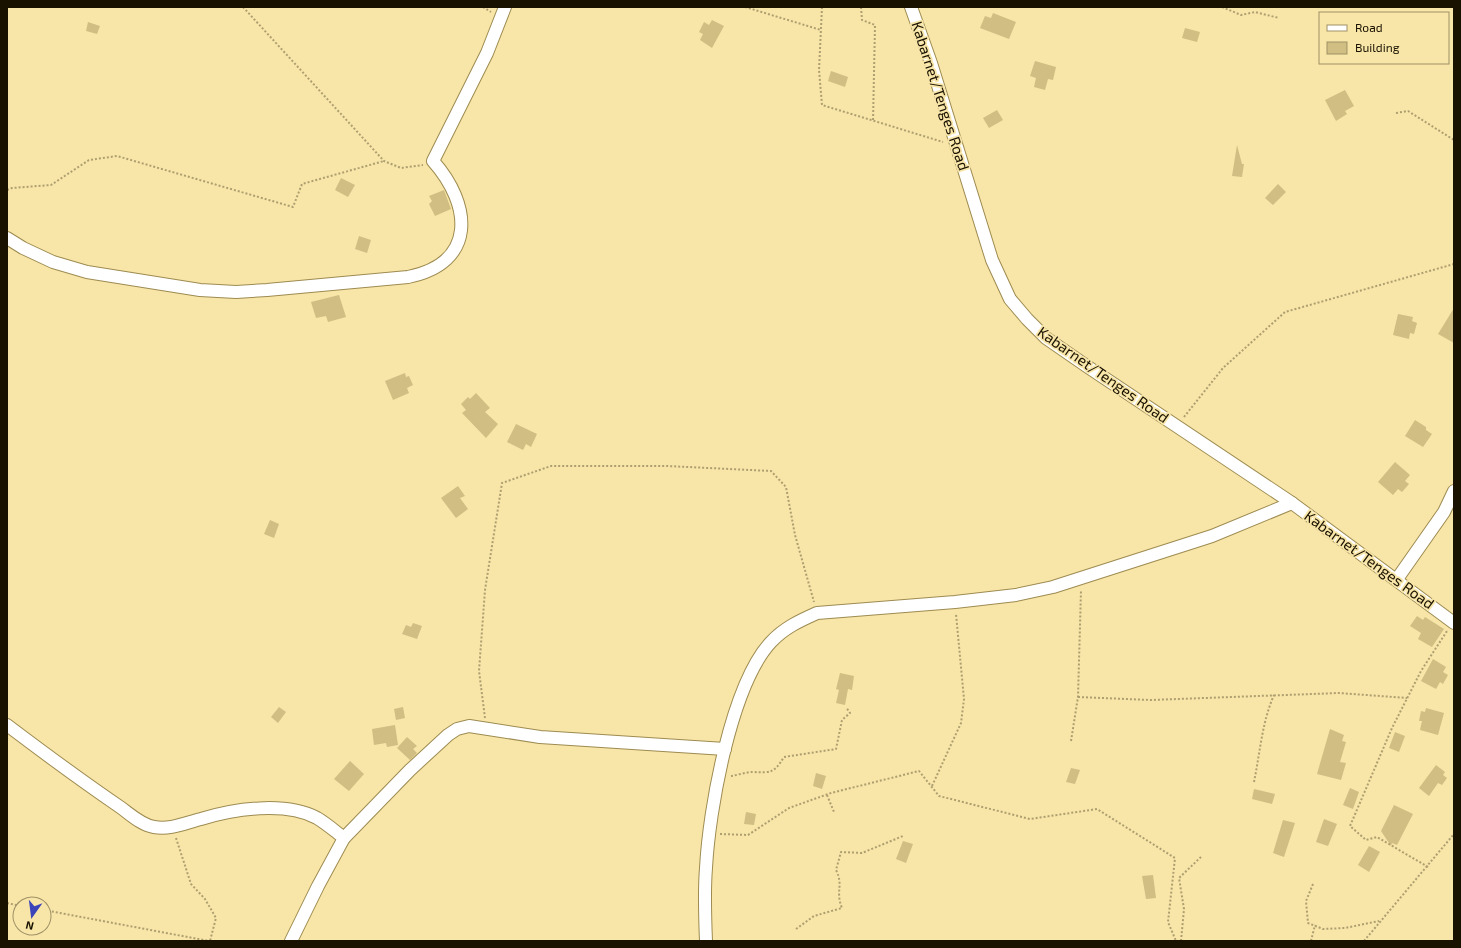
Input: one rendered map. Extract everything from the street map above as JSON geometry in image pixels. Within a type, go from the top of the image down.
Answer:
[{"type":"street","points":[[7,238],[23,248],[53,262],[86,272],[200,290],[236,292],[267,290],[408,277],[426,273],[437,267],[452,253],[461,234],[461,213],[458,200],[451,185],[433,161],[487,53],[505,7]]},
{"type":"street","name":"Kabarnet/Tenges Road","points":[[911,7],[958,148],[992,260],[1010,299],[1046,338],[1176,427],[1292,503],[1454,622]]},
{"type":"street","points":[[1397,579],[1444,512],[1454,491]]},
{"type":"street","points":[[706,941],[706,869],[708,834],[734,715],[752,669],[770,643],[783,630],[796,622],[817,613],[955,602],[1016,595],[1053,587],[1212,536],[1292,503]]},
{"type":"street","points":[[7,725],[141,822],[152,827],[173,827],[202,818],[244,810],[274,809],[304,813],[318,818],[344,838]]},
{"type":"street","points":[[291,941],[344,838],[410,770],[448,735],[457,729],[469,726],[517,735],[568,740],[726,749]]},
{"type":"path","points":[[243,7],[384,162],[401,168],[426,165],[433,161]]},
{"type":"path","points":[[745,7],[821,30]]},
{"type":"path","points":[[822,7],[819,70],[822,105],[958,148]]},
{"type":"path","points":[[860,7],[862,20],[875,26],[873,122]]},
{"type":"path","points":[[1222,7],[1240,15],[1255,12],[1278,18]]},
{"type":"path","points":[[1396,112],[1408,111],[1454,140]]},
{"type":"path","points":[[7,190],[12,188],[51,185],[89,160],[117,156],[293,207],[302,184],[384,162]]},
{"type":"path","points":[[1176,427],[1223,368],[1284,312],[1454,264]]},
{"type":"path","points":[[486,729],[479,671],[485,590],[502,483],[552,466],[667,466],[772,471],[786,487],[795,535],[817,613]]},
{"type":"path","points":[[1071,742],[1078,697],[1082,577]]},
{"type":"path","points":[[932,786],[961,723],[964,699],[955,602]]},
{"type":"path","points":[[1428,866],[1377,837],[1366,840],[1350,826],[1392,728],[1407,698],[1421,671],[1454,622]]},
{"type":"path","points":[[1078,697],[1151,700],[1339,693],[1407,698]]},
{"type":"path","points":[[1254,782],[1262,745],[1266,712],[1274,695]]},
{"type":"path","points":[[719,779],[752,772],[761,774],[776,770],[784,757],[836,749],[842,720],[850,713],[846,707]]},
{"type":"path","points":[[708,834],[748,835],[788,808],[827,795],[919,771],[939,796],[1030,819],[1097,809],[1175,858],[1168,922],[1176,941]]},
{"type":"path","points":[[827,795],[834,812]]},
{"type":"path","points":[[52,911],[210,941],[216,918],[205,899],[191,884],[173,827]]},
{"type":"path","points":[[1364,941],[1454,834]]},
{"type":"path","points":[[796,929],[814,916],[842,908],[838,898],[841,880],[836,870],[841,852],[862,853],[903,836]]},
{"type":"path","points":[[1181,941],[1184,910],[1179,878],[1202,856]]},
{"type":"path","points":[[1313,884],[1306,902],[1308,923],[1323,929],[1345,928],[1380,921]]},
{"type":"path","points":[[1311,941],[1315,925]]},
{"type":"building","points":[[993,13],[1016,22],[1009,39],[980,28],[985,16],[991,18]]},
{"type":"building","points":[[712,20],[724,26],[712,48],[700,40],[703,34],[699,32],[704,22],[709,25]]},
{"type":"building","points":[[88,22],[100,26],[97,34],[86,31]]},
{"type":"building","points":[[1185,28],[1200,32],[1197,42],[1182,38]]},
{"type":"building","points":[[1035,61],[1056,67],[1053,80],[1048,79],[1045,90],[1034,87],[1036,78],[1030,76]]},
{"type":"building","points":[[831,71],[848,77],[845,87],[828,81]]},
{"type":"building","points":[[1345,90],[1354,106],[1345,111],[1347,114],[1336,121],[1325,100]]},
{"type":"building","points":[[997,110],[1003,120],[989,128],[983,118]]},
{"type":"building","points":[[1237,145],[1242,164],[1244,164],[1242,177],[1232,176]]},
{"type":"building","points":[[341,178],[355,185],[348,197],[335,190]]},
{"type":"building","points":[[1278,184],[1286,192],[1273,205],[1265,198]]},
{"type":"building","points":[[444,190],[451,209],[435,216],[429,204],[432,201],[429,196]]},
{"type":"building","points":[[359,236],[371,240],[367,253],[355,249]]},
{"type":"building","points":[[339,295],[346,317],[328,322],[326,316],[316,318],[311,302]]},
{"type":"building","points":[[1454,308],[1454,343],[1438,334]]},
{"type":"building","points":[[1398,314],[1413,317],[1412,321],[1417,323],[1414,334],[1410,333],[1409,339],[1393,335]]},
{"type":"building","points":[[405,373],[406,377],[409,376],[413,385],[407,388],[409,393],[393,400],[385,381]]},
{"type":"building","points":[[476,393],[490,408],[485,412],[498,424],[486,438],[462,413],[466,410],[461,404],[468,397],[470,399]]},
{"type":"building","points":[[1415,420],[1426,427],[1426,430],[1432,434],[1423,447],[1405,436]]},
{"type":"building","points":[[516,424],[537,434],[531,447],[526,444],[523,450],[507,442]]},
{"type":"building","points":[[1395,462],[1410,475],[1405,481],[1409,484],[1402,492],[1398,489],[1393,495],[1378,482]]},
{"type":"building","points":[[458,486],[465,496],[460,498],[468,509],[456,518],[441,498]]},
{"type":"building","points":[[270,520],[279,524],[274,538],[264,534]]},
{"type":"building","points":[[1417,616],[1423,620],[1425,617],[1444,629],[1432,647],[1418,639],[1421,633],[1410,626]]},
{"type":"building","points":[[413,623],[422,626],[417,639],[402,634],[406,625],[411,627]]},
{"type":"building","points":[[1433,659],[1446,667],[1443,672],[1448,675],[1443,684],[1440,682],[1436,689],[1421,681]]},
{"type":"building","points":[[840,673],[854,676],[852,690],[848,689],[845,705],[836,703],[839,690],[836,689]]},
{"type":"building","points":[[279,707],[286,712],[278,723],[271,717]]},
{"type":"building","points":[[403,707],[405,718],[396,720],[394,709]]},
{"type":"building","points":[[1426,708],[1444,713],[1438,735],[1420,730],[1422,721],[1419,721],[1421,711],[1425,712]]},
{"type":"building","points":[[395,725],[398,745],[387,747],[386,743],[374,745],[372,729]]},
{"type":"building","points":[[1330,729],[1344,735],[1342,741],[1346,742],[1340,762],[1346,763],[1341,780],[1317,774]]},
{"type":"building","points":[[1395,732],[1405,736],[1399,752],[1389,748]]},
{"type":"building","points":[[407,737],[417,746],[413,749],[417,753],[410,760],[397,748]]},
{"type":"building","points":[[350,761],[364,774],[349,791],[334,779]]},
{"type":"building","points":[[1436,765],[1445,772],[1443,775],[1447,778],[1442,785],[1438,783],[1429,796],[1419,788]]},
{"type":"building","points":[[1071,768],[1080,770],[1075,784],[1066,782]]},
{"type":"building","points":[[816,773],[826,776],[822,789],[813,786]]},
{"type":"building","points":[[1350,788],[1359,792],[1353,809],[1343,805]]},
{"type":"building","points":[[1254,789],[1275,794],[1272,804],[1252,799]]},
{"type":"building","points":[[1394,805],[1413,814],[1397,845],[1392,843],[1391,846],[1381,831]]},
{"type":"building","points":[[746,812],[756,814],[754,825],[744,824]]},
{"type":"building","points":[[1324,819],[1337,824],[1328,846],[1316,842]]},
{"type":"building","points":[[1283,820],[1295,823],[1284,857],[1273,853]]},
{"type":"building","points":[[903,841],[913,844],[906,863],[896,859]]},
{"type":"building","points":[[1369,846],[1380,852],[1369,872],[1358,865]]},
{"type":"building","points":[[1153,875],[1156,898],[1146,899],[1142,876]]}]
